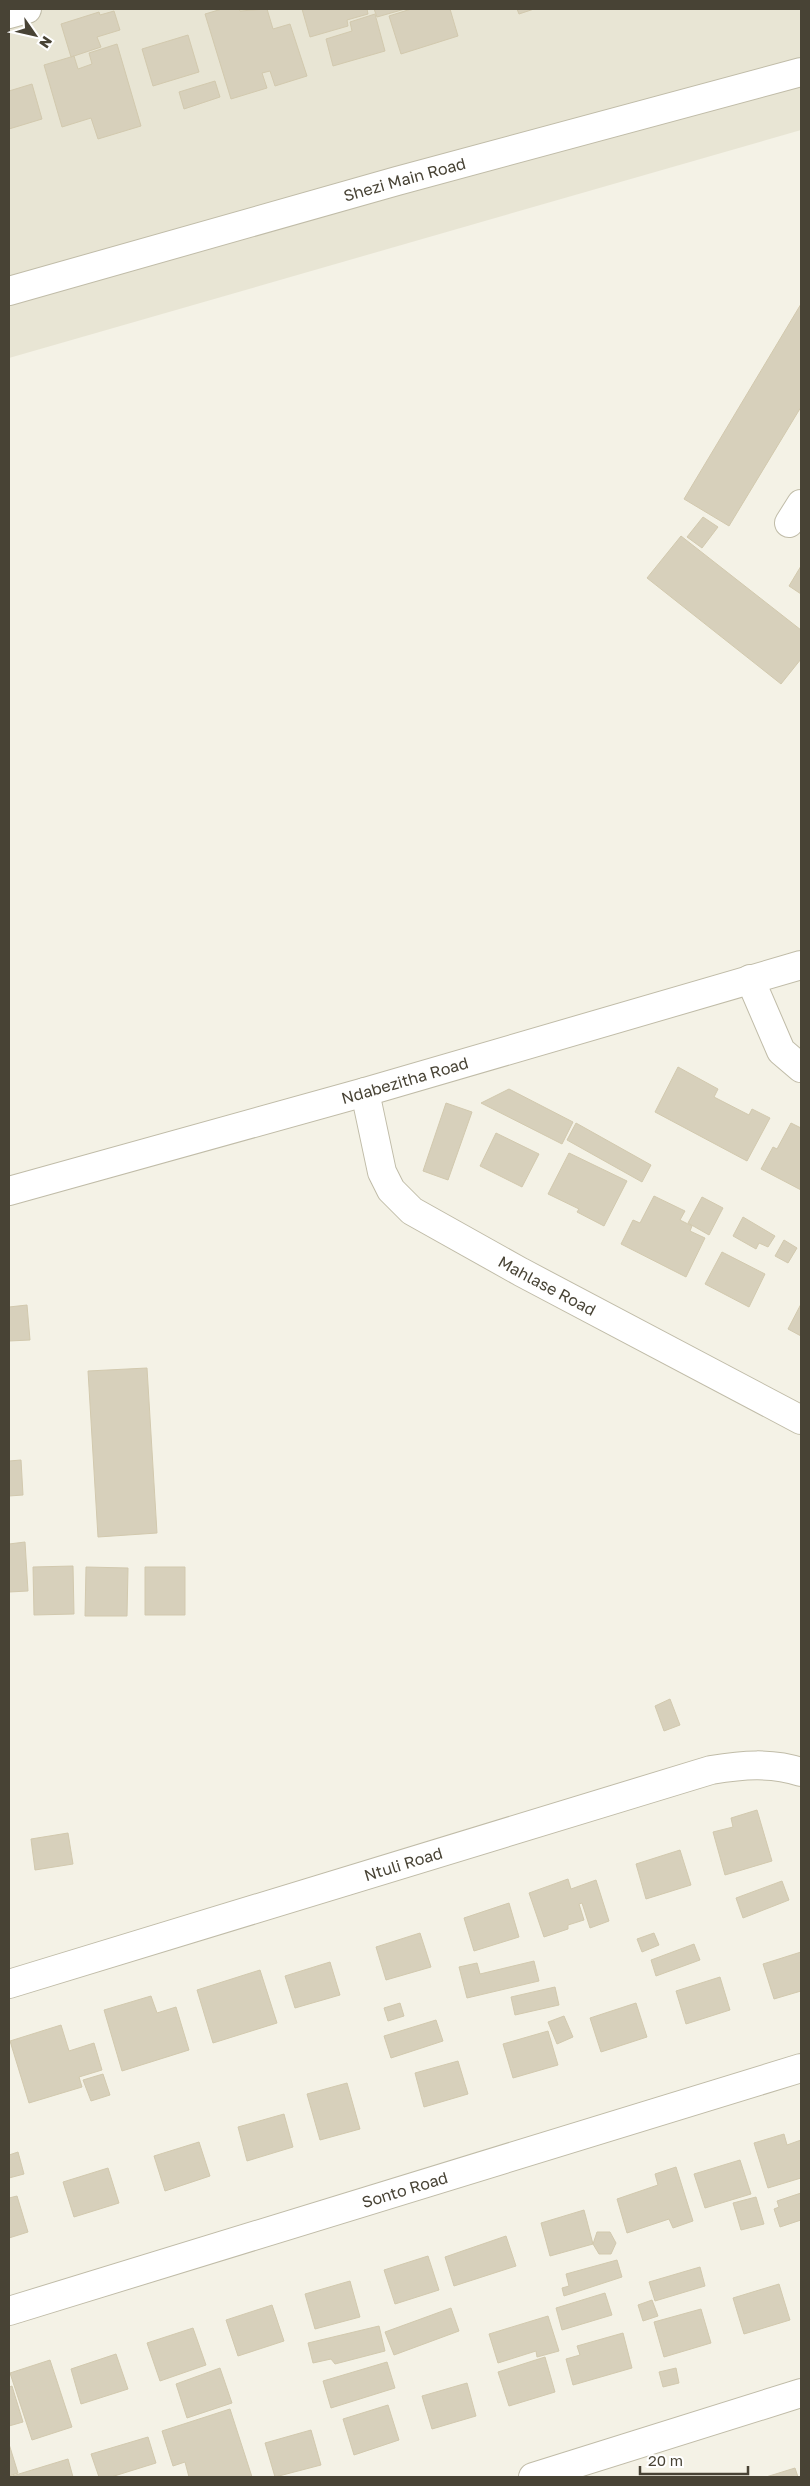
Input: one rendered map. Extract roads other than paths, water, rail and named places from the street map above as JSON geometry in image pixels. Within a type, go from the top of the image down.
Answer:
[{"type":"street","points":[[9,14],[27,9]]},
{"type":"street","name":"Shezi Main Road","points":[[9,291],[398,181],[801,72]]},
{"type":"street","name":"Ndabezitha Road","points":[[9,1191],[365,1092],[801,965]]},
{"type":"street","points":[[750,979],[781,1051],[801,1068]]},
{"type":"street","name":"Mahlase Road","points":[[365,1092],[382,1172],[391,1190],[412,1210],[521,1272],[801,1420]]},
{"type":"street","name":"Ntuli Road","points":[[9,1984],[711,1770],[742,1765],[782,1765],[801,1772]]},
{"type":"street","name":"Sonto Road","points":[[9,2311],[801,2068]]},
{"type":"street","points":[[533,2477],[801,2393]]}]
